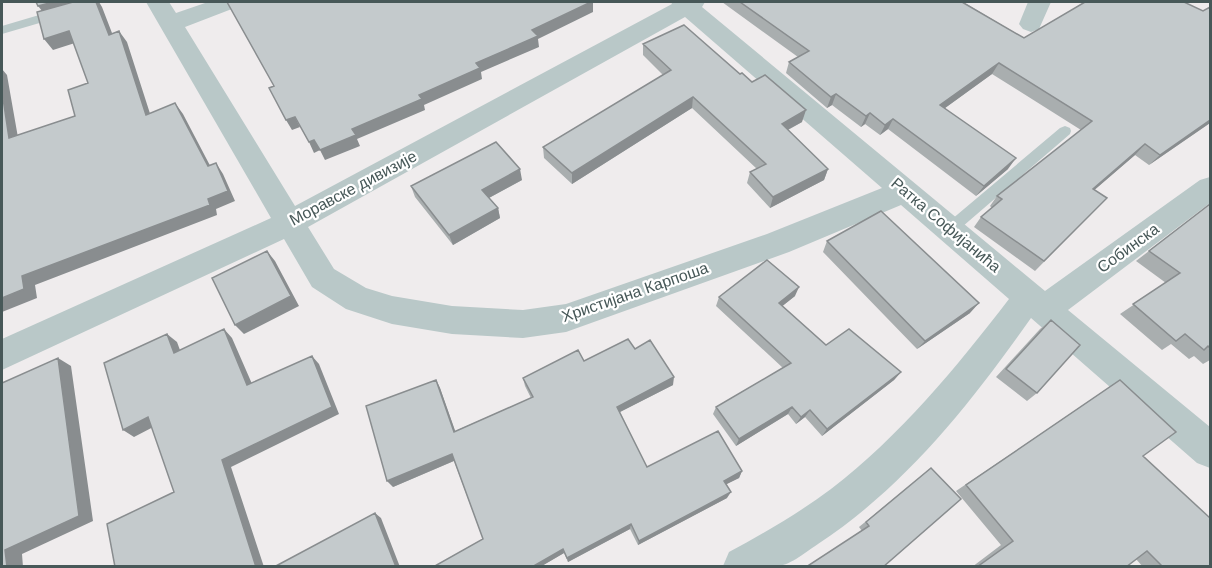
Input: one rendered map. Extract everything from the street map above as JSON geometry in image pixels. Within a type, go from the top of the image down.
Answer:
[{"type":"street","points":[[165,12],[229,2]]},
{"type":"street","points":[[1031,24],[1039,2]]},
{"type":"street","name":"Ратка Софијанића","points":[[688,3],[904,191],[1038,302],[1210,450]]},
{"type":"street","name":"Моравске дивизије","points":[[2,356],[291,222],[688,3]]},
{"type":"street","name":"Христијана Карпоша","points":[[165,12],[323,278],[357,299],[392,310],[452,320],[523,324],[566,318],[778,243],[904,191]]},
{"type":"street","name":"Собинска","points":[[743,567],[810,527],[845,501],[913,441],[1038,302],[1210,188]]},
{"type":"lane","points":[[2,30],[66,11]]},
{"type":"lane","points":[[950,229],[1065,132]]},
{"type":"building","points":[[36,2],[53,2],[38,6]]},
{"type":"building","points":[[73,2],[96,2],[109,35],[119,31],[146,115],[175,103],[208,166],[216,163],[228,191],[208,199],[210,205],[22,276],[24,289],[2,298],[2,92],[9,138],[75,116],[68,90],[88,83],[69,31],[44,39],[37,12]]},
{"type":"building","points":[[227,2],[591,2],[532,30],[538,36],[476,63],[480,68],[419,95],[422,99],[352,129],[356,135],[320,150],[314,140],[309,142],[295,117],[286,120],[269,88],[274,86]]},
{"type":"building","points":[[740,2],[962,2],[1024,38],[1085,2],[1184,2],[1203,11],[1210,7],[1210,120],[1160,155],[1145,144],[1093,189],[1107,198],[1044,261],[981,217],[1002,199],[997,196],[1092,121],[999,63],[940,105],[1016,158],[984,186],[893,119],[885,125],[870,113],[866,116],[836,94],[831,97],[789,62],[809,51]]},
{"type":"building","points":[[684,25],[740,74],[742,73],[752,82],[765,75],[806,110],[782,124],[828,169],[773,197],[750,172],[766,164],[693,97],[572,173],[543,147],[671,70],[643,44]]},
{"type":"building","points":[[496,142],[520,169],[482,190],[498,208],[449,235],[411,186]]},
{"type":"building","points":[[1210,204],[1210,348],[1208,346],[1204,350],[1185,334],[1176,341],[1133,304],[1180,273],[1149,251]]},
{"type":"building","points":[[881,211],[979,303],[925,341],[827,241]]},
{"type":"building","points":[[267,251],[291,296],[235,325],[212,278]]},
{"type":"building","points":[[767,260],[799,287],[779,303],[826,345],[849,329],[901,372],[827,429],[810,410],[801,417],[792,407],[739,439],[716,407],[791,363],[719,297]]},
{"type":"building","points":[[1051,320],[1080,345],[1037,393],[1006,369]]},
{"type":"building","points":[[224,329],[247,385],[312,356],[332,407],[222,460],[256,567],[115,567],[107,524],[174,492],[148,417],[123,430],[104,363],[167,334],[174,353]]},
{"type":"building","points":[[628,339],[635,349],[650,340],[674,377],[617,407],[647,467],[718,431],[742,471],[724,481],[731,492],[639,541],[631,524],[567,558],[563,549],[532,567],[433,567],[483,539],[452,454],[387,481],[366,406],[436,380],[454,432],[533,397],[523,378],[578,350],[584,361]]},
{"type":"building","points":[[58,358],[79,516],[5,550],[7,567],[2,567],[2,383]]},
{"type":"building","points":[[1120,380],[1176,432],[1143,456],[1210,518],[1210,567],[1163,567],[1147,551],[1126,567],[977,567],[1013,541],[966,485]]},
{"type":"building","points":[[931,468],[961,499],[883,567],[806,567],[869,526],[866,522]]},
{"type":"building","points":[[375,513],[396,567],[274,567]]}]
